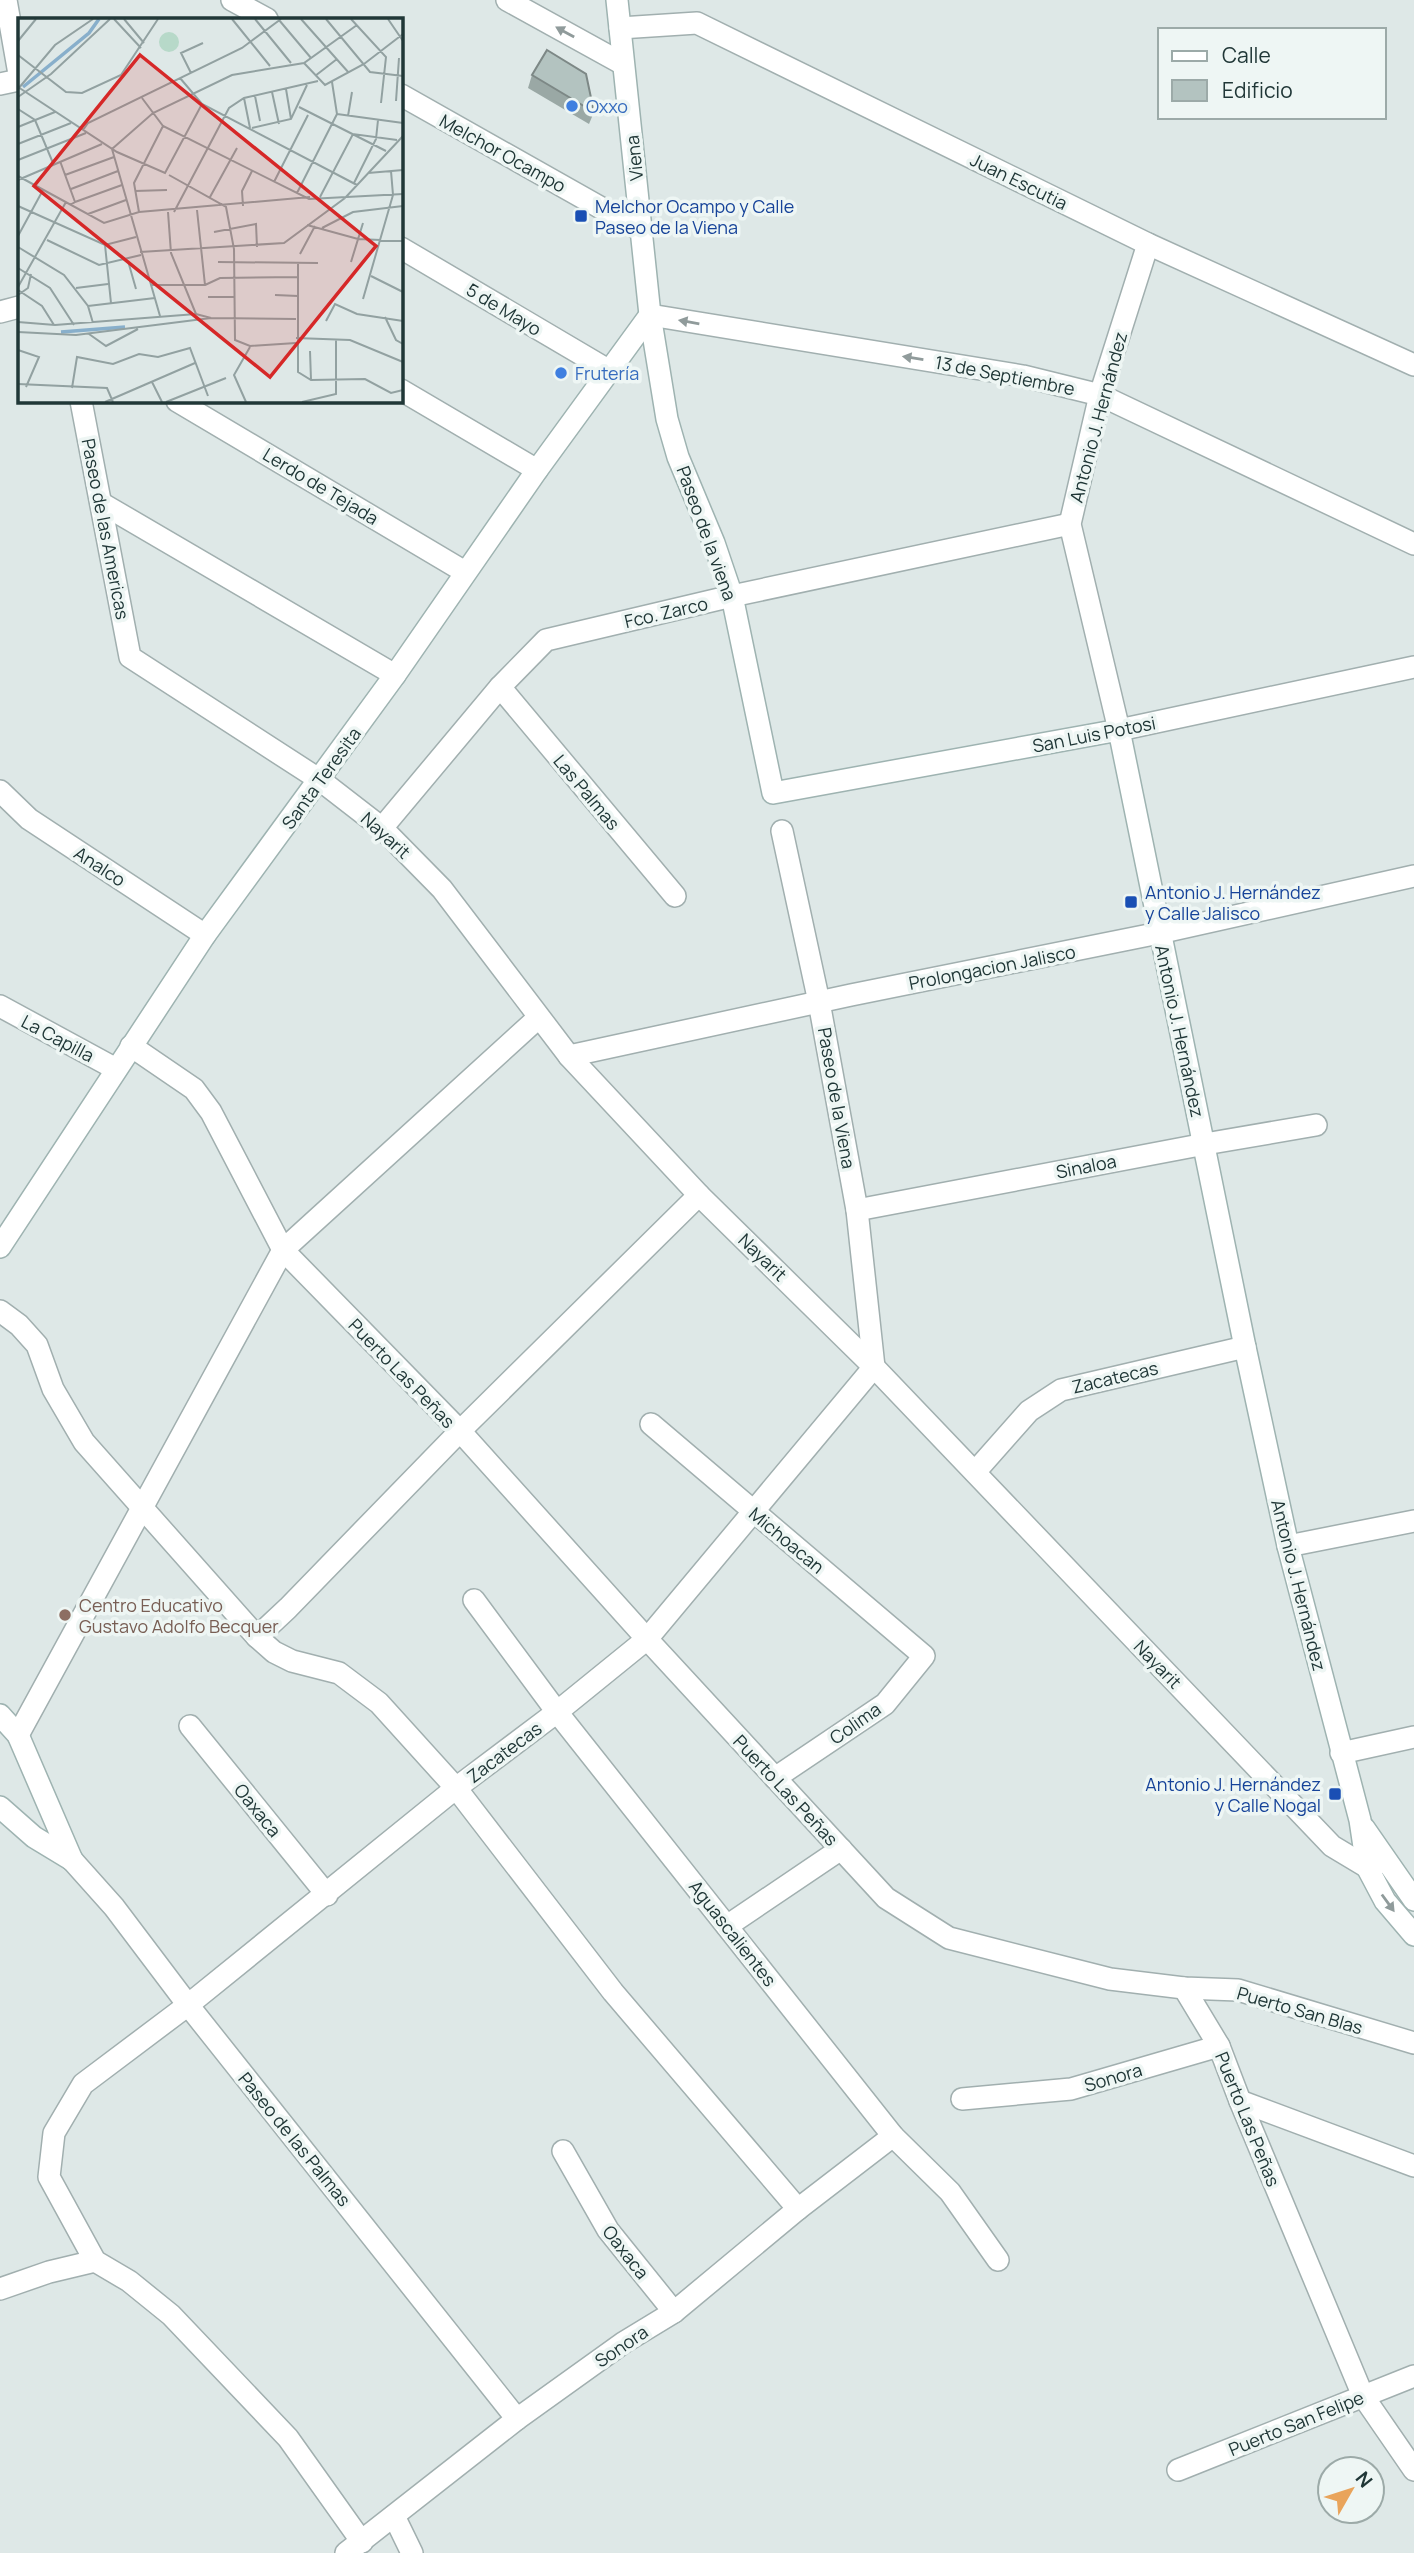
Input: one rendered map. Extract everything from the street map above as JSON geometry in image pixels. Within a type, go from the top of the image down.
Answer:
[{"type":"street","points":[[6,0],[18,68]]},
{"type":"street","points":[[507,0],[623,64]]},
{"type":"street","name":"Viena","points":[[617,0],[650,315]]},
{"type":"street","points":[[242,2],[266,18]]},
{"type":"street","name":"Juan Escutia","points":[[620,28],[697,23],[1148,244],[1414,365]]},
{"type":"street","points":[[0,84],[18,80]]},
{"type":"street","name":"Melchor Ocampo","points":[[402,96],[642,231]]},
{"type":"street","name":"Antonio J. Hernández","points":[[1148,244],[1100,395],[1070,524],[1119,730],[1288,1546],[1341,1753],[1360,1820],[1377,1864]]},
{"type":"street","name":"5 de Mayo","points":[[402,249],[608,370]]},
{"type":"street","points":[[0,312],[18,307]]},
{"type":"street","name":"Santa Teresita","points":[[0,1247],[205,935],[320,780],[537,470],[650,315]]},
{"type":"street","name":"13 de Septiembre","points":[[650,315],[1023,376],[1100,395],[1414,544]]},
{"type":"street","name":"Paseo de la viena","points":[[650,315],[667,419],[678,457],[714,543],[732,596],[773,793]]},
{"type":"street","points":[[402,391],[537,470]]},
{"type":"street","name":"Paseo de las Americas","points":[[81,402],[130,657]]},
{"type":"street","name":"Lerdo de Tejada","points":[[179,402],[465,572]]},
{"type":"street","points":[[101,503],[395,675]]},
{"type":"street","name":"Fco. Zarco","points":[[382,828],[500,687],[546,640],[732,596],[1070,524]]},
{"type":"street","name":"Nayarit","points":[[130,657],[320,780],[382,828],[442,889],[569,1056],[699,1195],[874,1367],[1332,1846],[1377,1864]]},
{"type":"street","name":"San Luis Potosi","points":[[773,793],[1119,730],[1414,667]]},
{"type":"street","name":"Las Palmas","points":[[500,687],[675,896]]},
{"type":"street","name":"Analco","points":[[0,791],[29,819],[205,935]]},
{"type":"street","name":"Paseo de la Viena","points":[[782,831],[819,1002],[857,1210],[874,1367]]},
{"type":"street","name":"Prolongacion Jalisco","points":[[569,1056],[1159,933],[1414,876]]},
{"type":"street","name":"La Capilla","points":[[3,1014],[116,1069]]},
{"type":"street","points":[[18,1735],[283,1250],[538,1018]]},
{"type":"street","name":"Puerto Las Peñas","points":[[131,1046],[194,1089],[211,1112],[283,1250],[460,1432],[886,1898],[950,1938],[1111,1979],[1184,1988],[1219,2046],[1363,2396],[1414,2470]]},
{"type":"street","name":"Sinaloa","points":[[857,1210],[1316,1125]]},
{"type":"street","points":[[257,1637],[699,1195]]},
{"type":"street","points":[[0,1311],[19,1325],[37,1345],[53,1389],[84,1442],[257,1637],[274,1652],[292,1661],[339,1673],[379,1703],[456,1788],[613,1992],[798,2209]]},
{"type":"street","name":"Zacatecas","points":[[975,1472],[1030,1411],[1061,1390],[1245,1347]]},
{"type":"street","name":"Zacatecas","points":[[95,2261],[49,2177],[54,2133],[83,2084],[188,2005],[456,1788],[557,1712],[647,1639],[874,1367]]},
{"type":"street","name":"Michoacan","points":[[651,1424],[924,1656]]},
{"type":"street","points":[[1288,1546],[1414,1521]]},
{"type":"street","name":"Aguascalientes","points":[[474,1600],[557,1712],[892,2136],[950,2193],[998,2259]]},
{"type":"street","name":"Colima","points":[[775,1778],[885,1704],[924,1656]]},
{"type":"street","name":"Paseo de las Palmas","points":[[0,1715],[18,1735],[72,1860]]},
{"type":"street","name":"Oaxaca","points":[[190,1726],[327,1895]]},
{"type":"street","points":[[1341,1753],[1414,1737]]},
{"type":"street","name":"Paseo de las Palmas","points":[[0,1807],[34,1837],[72,1860],[114,1907],[188,2005],[517,2419]]},
{"type":"street","points":[[727,1926],[841,1849]]},
{"type":"street","points":[[1377,1864],[1414,1900]]},
{"type":"street","points":[[1377,1864],[1385,1901],[1414,1935]]},
{"type":"street","name":"Puerto San Blas","points":[[1184,1988],[1238,1990],[1414,2043]]},
{"type":"street","name":"Sonora","points":[[962,2099],[1071,2089],[1219,2046]]},
{"type":"street","points":[[1240,2101],[1414,2166]]},
{"type":"street","name":"Sonora","points":[[354,2547],[517,2419],[623,2343],[674,2312],[798,2209],[892,2136]]},
{"type":"street","name":"Oaxaca","points":[[563,2151],[608,2230],[674,2312]]},
{"type":"street","points":[[0,2290],[95,2261],[129,2281],[171,2315],[288,2438],[354,2547]]},
{"type":"street","name":"Puerto San Felipe","points":[[1178,2470],[1414,2376]]},
{"type":"street","points":[[394,2516],[412,2553]]},
{"type":"building","points":[[547,50],[586,74],[594,112],[532,75]]},
{"type":"place","name":"Oxxo","points":[[572,106]]},
{"type":"place","name":"Melchor Ocampo y Calle Paseo de la Viena","points":[[581,216]]},
{"type":"place","name":"Frutería","points":[[561,373]]},
{"type":"place","name":"Antonio J. Hernández y Calle Jalisco","points":[[1131,902]]},
{"type":"place","name":"Centro Educativo Gustavo Adolfo Becquer","points":[[65,1615]]},
{"type":"place","name":"Antonio J. Hernández y Calle Nogal","points":[[1335,1794]]}]
